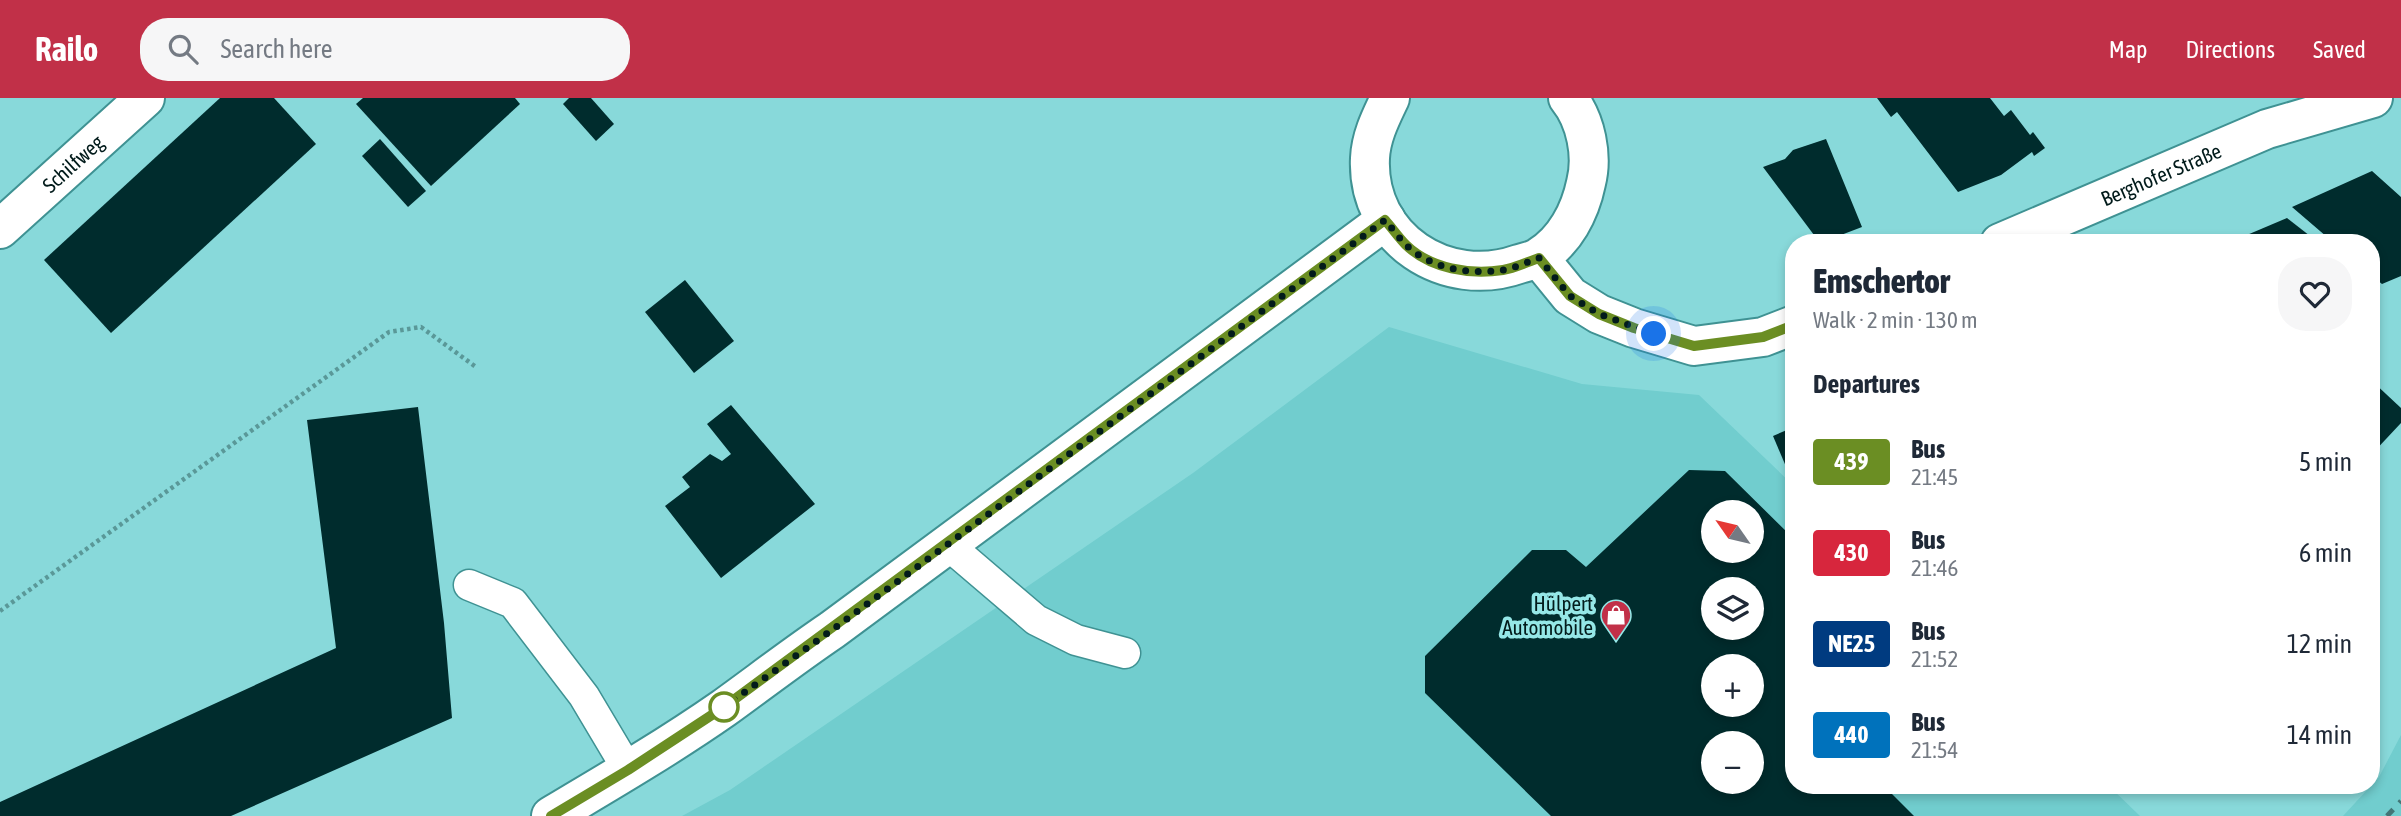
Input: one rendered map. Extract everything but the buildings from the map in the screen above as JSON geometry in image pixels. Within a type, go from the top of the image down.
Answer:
[{"type":"main road","name":"Schilfweg","points":[[0,229],[145,98]]},
{"type":"main road","points":[[1390,98],[1376,125],[1370,157],[1373,190],[1385,220],[1408,246],[1437,264],[1470,272],[1504,270],[1539,258],[1564,234],[1581,204],[1589,170],[1586,136],[1568,98]]},
{"type":"main road","name":"Berghofer Straße","points":[[2021,234],[2326,104],[2373,98]]},
{"type":"main road","points":[[551,816],[628,770],[724,707],[1385,220]]},
{"type":"main road","points":[[1539,258],[1570,296],[1599,314],[1694,346],[1763,337],[1785,328]]},
{"type":"lane","points":[[947,544],[1036,620],[1076,640],[1125,653]]},
{"type":"lane","points":[[469,585],[513,603],[584,696],[628,770]]},
{"type":"path","points":[[0,611],[389,332],[421,327],[476,367]]},
{"type":"shaded area","points":[[1389,327],[1582,384],[1699,395],[1785,477],[1785,794],[2117,794],[2140,816],[682,816],[730,790],[1193,473]]},
{"type":"shaded area","points":[[2401,735],[2401,816],[2343,816],[2363,794],[2380,794],[2380,775]]},
{"type":"railway","points":[[2387,816],[2401,801]]},
{"type":"bus line","name":"439","points":[[551,816],[628,770],[724,707],[832,630],[1385,220],[1408,246],[1437,264],[1470,272],[1504,270],[1539,258],[1570,296],[1599,314],[1694,346],[1763,337],[1785,328]]},
{"type":"place","name":"Hülpert Automobile","points":[[1616,642]]},
{"type":"route","points":[[724,707],[1385,220],[1408,246],[1437,264],[1470,272],[1504,270],[1539,258],[1570,296],[1599,314],[1654,334]]}]
